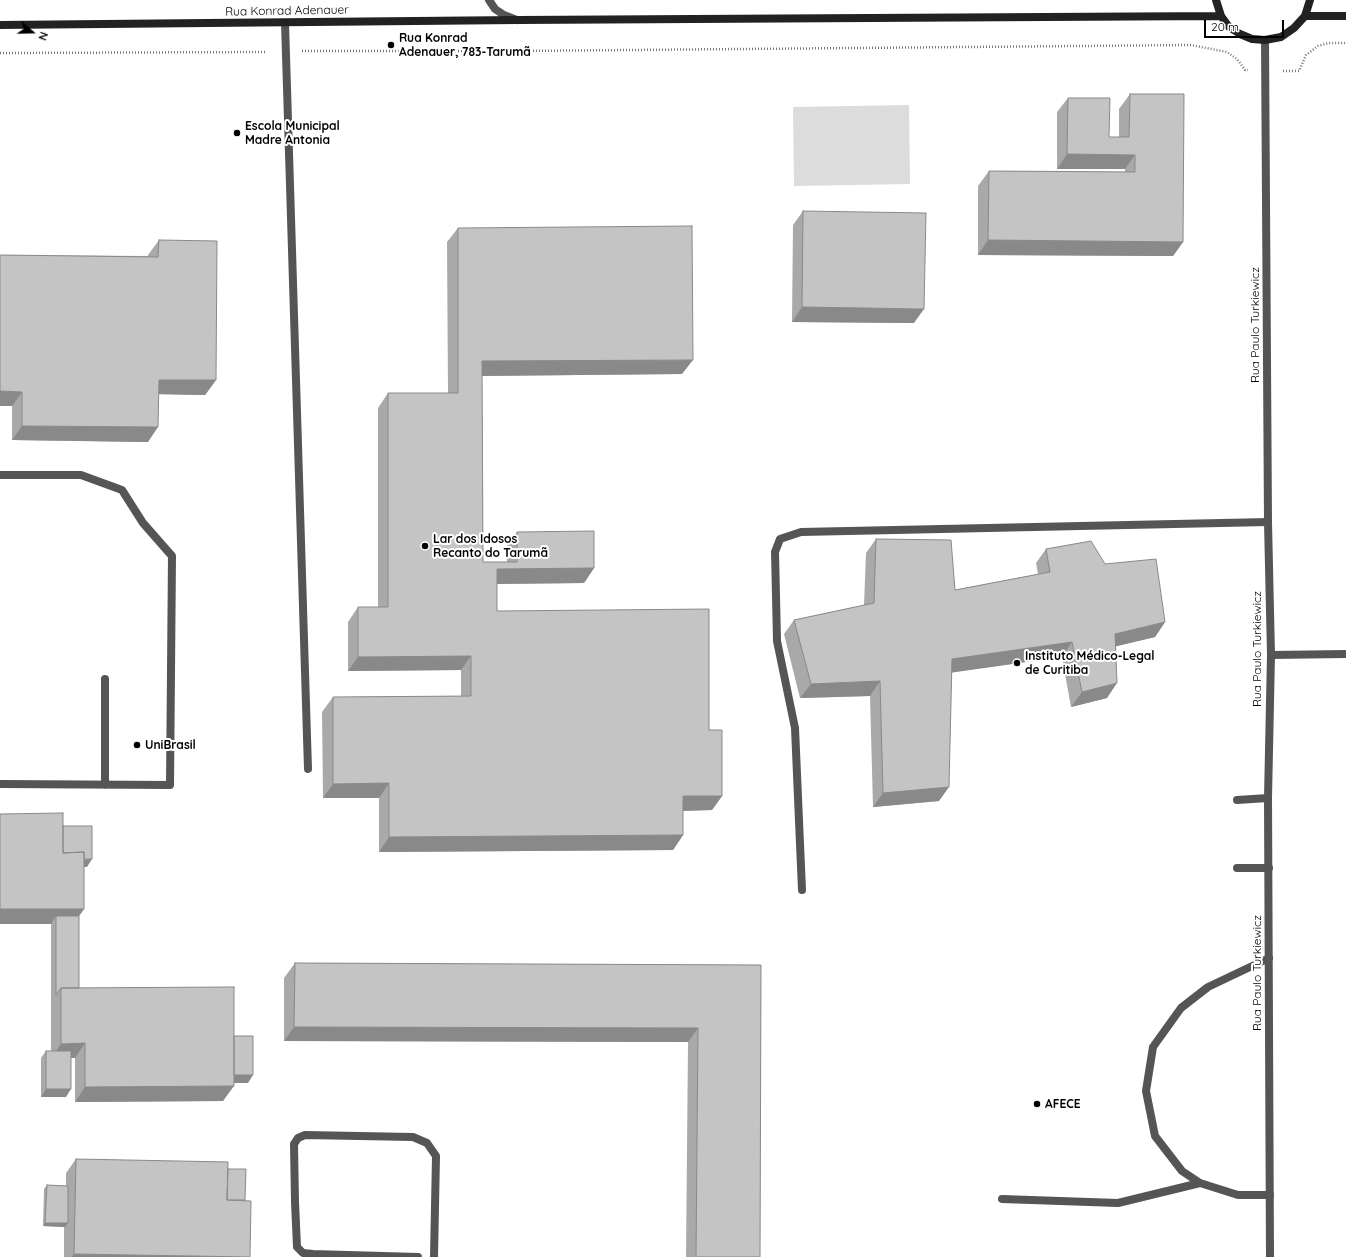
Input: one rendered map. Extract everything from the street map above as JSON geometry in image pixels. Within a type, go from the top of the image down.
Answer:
[{"type":"main road","points":[[1216,0],[1221,16],[1229,26],[1240,34],[1252,39],[1265,40],[1281,37],[1294,28],[1304,16],[1310,0]]},
{"type":"main road","name":"Rua Konrad Adenauer","points":[[0,26],[518,20],[1221,16]]},
{"type":"main road","points":[[1304,16],[1346,16]]},
{"type":"street","points":[[489,0],[500,12],[518,20]]},
{"type":"street","points":[[285,23],[308,769]]},
{"type":"street","name":"Rua Paulo Turkiewicz","points":[[1265,40],[1268,522],[1271,655],[1268,798],[1270,1257]]},
{"type":"street","points":[[0,475],[81,475],[122,490],[143,523],[172,556],[170,785],[0,784]]},
{"type":"street","points":[[802,890],[795,728],[777,641],[775,552],[780,539],[801,532],[1268,522]]},
{"type":"street","points":[[1271,655],[1346,654]]},
{"type":"street","points":[[105,679],[105,785]]},
{"type":"street","points":[[1236,800],[1268,798]]},
{"type":"street","points":[[1237,868],[1269,868]]},
{"type":"street","points":[[1269,958],[1208,987],[1181,1008],[1153,1047],[1146,1091],[1154,1136],[1182,1171],[1200,1183],[1238,1195],[1270,1195]]},
{"type":"street","points":[[418,1257],[303,1253],[297,1247],[295,1202],[294,1144],[298,1138],[305,1135],[413,1137],[427,1143],[436,1156],[434,1257]]},
{"type":"street","points":[[1002,1200],[1118,1203],[1200,1183]]},
{"type":"path","points":[[1299,71],[1306,55],[1318,46],[1329,43],[1346,43]]},
{"type":"path","points":[[0,54],[1191,45],[1227,52],[1237,59],[1245,70]]},
{"type":"shaded area","points":[[909,105],[910,184],[794,186],[793,107]]},
{"type":"building","points":[[1130,94],[1184,94],[1183,242],[988,240],[989,171],[1135,172],[1135,155],[1067,154],[1068,98],[1110,98],[1109,137],[1129,137]]},
{"type":"building","points":[[803,211],[926,213],[924,309],[802,307]]},
{"type":"building","name":"Lar dos Idosos Recanto do Tarumã","points":[[692,226],[693,360],[482,361],[483,562],[517,562],[517,532],[594,531],[594,568],[497,569],[497,611],[709,609],[709,730],[722,730],[722,796],[683,796],[683,835],[389,837],[389,783],[333,784],[333,697],[471,696],[471,656],[358,657],[358,607],[388,607],[388,393],[458,393],[458,228]]},
{"type":"building","points":[[159,240],[217,241],[216,380],[159,380],[158,427],[22,426],[22,392],[0,391],[0,255],[158,257]]},
{"type":"building","points":[[876,539],[951,540],[955,590],[1050,572],[1046,549],[1091,541],[1105,564],[1156,559],[1165,622],[1115,634],[1117,683],[1082,692],[1072,642],[952,659],[949,787],[883,793],[880,681],[811,684],[794,620],[874,603]]},
{"type":"building","points":[[63,813],[63,853],[84,852],[84,909],[0,909],[0,814]]},
{"type":"building","points":[[63,826],[92,826],[92,859],[84,859],[84,852],[63,853]]},
{"type":"building","points":[[56,916],[79,916],[79,988],[61,988],[56,995]]},
{"type":"building","points":[[295,963],[761,965],[760,1257],[696,1257],[698,1028],[294,1027]]},
{"type":"building","points":[[234,987],[234,1086],[85,1087],[85,1043],[61,1044],[61,988]]},
{"type":"building","points":[[234,1036],[253,1036],[253,1075],[234,1075]]},
{"type":"building","points":[[46,1051],[71,1051],[71,1089],[46,1089]]},
{"type":"building","points":[[76,1159],[228,1162],[227,1200],[251,1201],[250,1257],[74,1254]]},
{"type":"building","points":[[228,1169],[246,1169],[245,1200],[227,1200]]},
{"type":"building","points":[[47,1185],[68,1186],[68,1223],[45,1223]]},
{"type":"place","name":"Rua Konrad Adenauer, 783-Tarumã","points":[[391,45]]},
{"type":"place","name":"Escola Municipal Madre Antonia","points":[[237,133]]},
{"type":"place","name":"Lar dos Idosos Recanto do Tarumã","points":[[425,546]]},
{"type":"place","name":"Instituto Médico-Legal de Curitiba","points":[[1017,663]]},
{"type":"place","name":"UniBrasil","points":[[137,745]]},
{"type":"place","name":"AFECE","points":[[1037,1104]]}]
